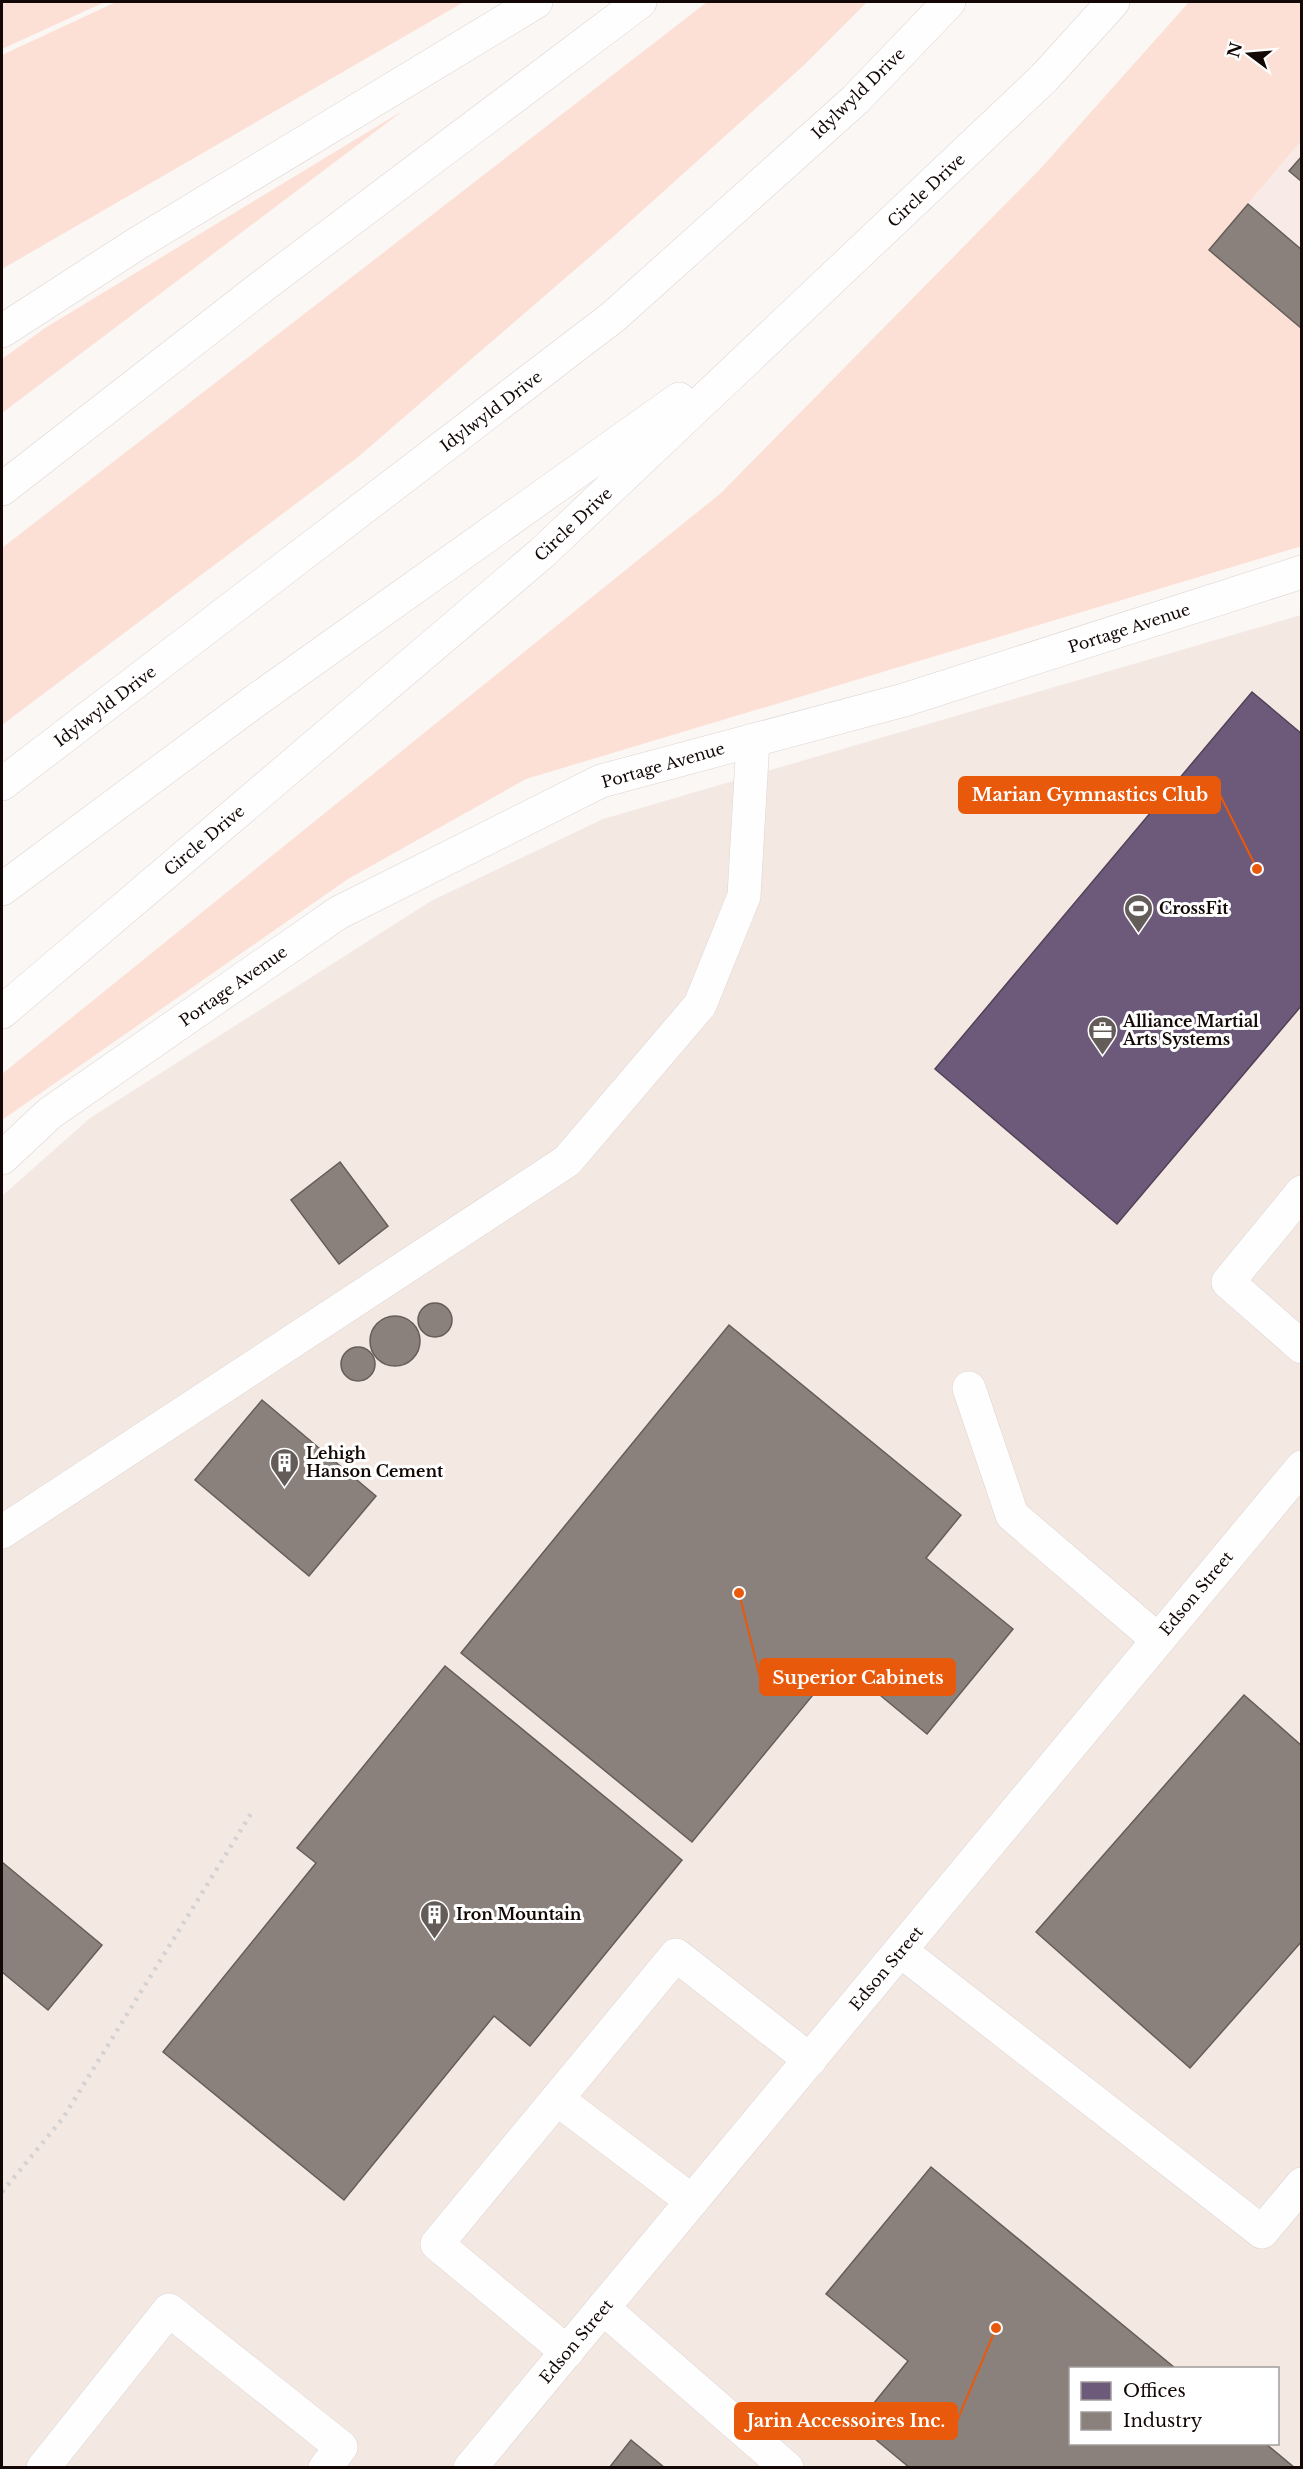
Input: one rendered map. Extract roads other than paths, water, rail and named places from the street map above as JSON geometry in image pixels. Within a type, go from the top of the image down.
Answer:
[{"type":"main road","points":[[2,331],[138,243],[536,2]]},
{"type":"main road","points":[[2,489],[264,285],[640,2]]},
{"type":"main road","name":"Idylwyld Drive","points":[[2,784],[613,317],[855,100],[950,2]]},
{"type":"main road","name":"Circle Drive","points":[[2,1012],[542,553],[1044,78],[1113,2]]},
{"type":"main road","points":[[2,889],[255,701],[776,330]]},
{"type":"main road","name":"Portage Avenue","points":[[2,1158],[50,1113],[338,913],[601,781],[904,700],[1302,572]]},
{"type":"main road","points":[[2,1532],[567,1161],[700,1005],[744,896],[753,740]]},
{"type":"main road","points":[[1302,1192],[1228,1282],[1302,1347]]},
{"type":"main road","points":[[969,1388],[1012,1515],[1158,1640]]},
{"type":"main road","name":"Edson Street","points":[[470,2468],[1158,1640],[1298,1479]]},
{"type":"main road","points":[[901,1951],[1262,2232],[1302,2184]]},
{"type":"main road","points":[[567,2352],[437,2244],[676,1955],[810,2060]]},
{"type":"main road","points":[[557,2099],[692,2201]]},
{"type":"main road","points":[[603,2308],[787,2468]]},
{"type":"main road","points":[[43,2468],[170,2310],[341,2447],[325,2468]]},
{"type":"railway","points":[[2,2192],[63,2118],[252,1812]]},
{"type":"place","name":"Marian Gymnastics Club","points":[[1257,869]]},
{"type":"place","name":"CrossFit","points":[[1138,934]]},
{"type":"place","name":"Alliance Martial Arts Systems","points":[[1102,1056]]},
{"type":"place","name":"Lehigh Hanson Cement","points":[[285,1488]]},
{"type":"place","name":"Superior Cabinets","points":[[739,1593]]},
{"type":"place","name":"Iron Mountain","points":[[435,1940]]},
{"type":"place","name":"Jarin Accessoires Inc.","points":[[996,2328]]}]
